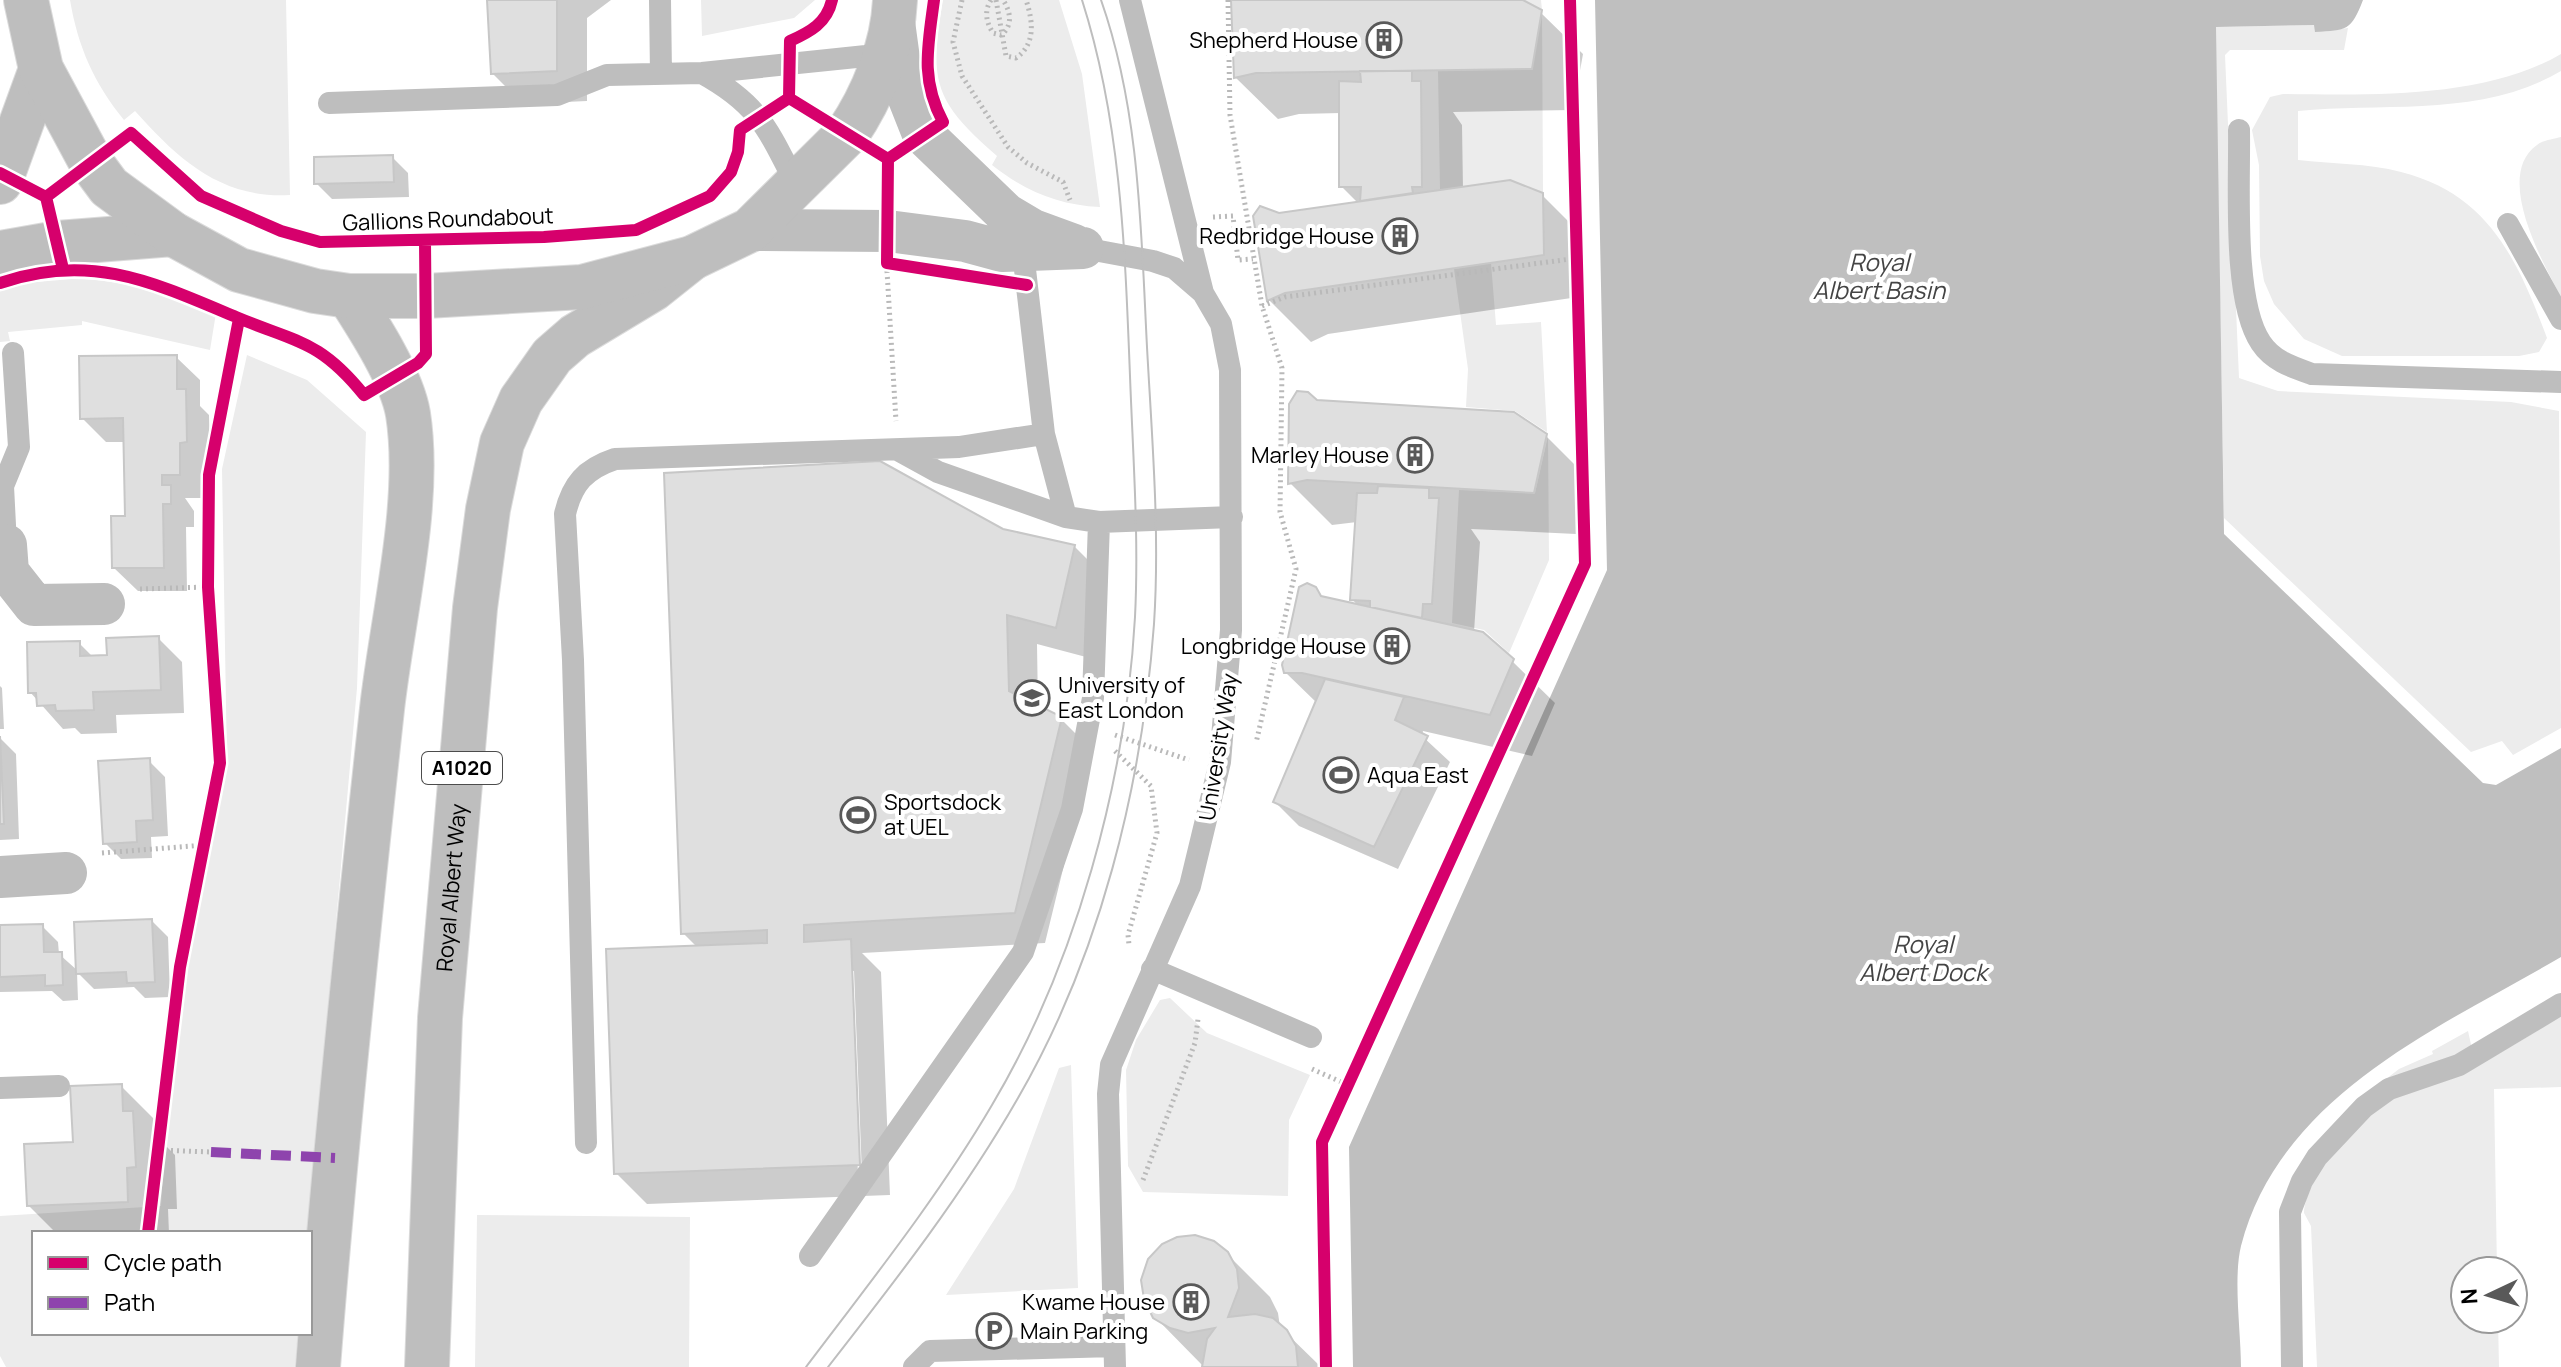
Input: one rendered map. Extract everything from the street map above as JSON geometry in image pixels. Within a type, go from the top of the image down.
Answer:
[{"type":"main road","points":[[0,182],[41,69],[26,0]]},
{"type":"main road","points":[[0,17],[41,69],[92,164],[109,187],[173,234],[239,270],[315,291],[349,296],[426,296],[582,287],[692,258],[750,230],[797,186],[847,134],[859,117],[891,24]]},
{"type":"main road","points":[[0,253],[58,243],[173,234]]},
{"type":"main road","name":"Royal Albert Way","points":[[427,1367],[442,1002],[475,608],[488,509],[502,443],[521,400],[552,356],[575,336],[653,289],[692,258]]},
{"type":"main road","points":[[318,1367],[338,1127],[383,706],[413,471],[408,411],[381,345],[349,296]]},
{"type":"street","name":"University Way","points":[[891,24],[902,81],[923,134],[1006,214],[1033,230],[1083,248]]},
{"type":"street","name":"University Way","points":[[750,230],[888,231],[1023,252],[1083,248]]},
{"type":"street","points":[[3,545],[8,572],[34,605],[120,596]]},
{"type":"street","points":[[0,877],[81,864]]},
{"type":"lane","points":[[660,0],[661,74]]},
{"type":"lane","points":[[1130,0],[1203,293]]},
{"type":"lane","points":[[329,103],[557,95],[607,75],[702,73],[866,56],[891,24]]},
{"type":"lane","points":[[702,73],[730,88],[759,116],[797,186]]},
{"type":"lane","points":[[2239,130],[2243,284],[2249,320],[2261,344],[2282,364],[2312,374],[2561,382]]},
{"type":"lane","points":[[2508,224],[2561,319]]},
{"type":"lane","name":"University Way","points":[[1083,248],[1134,254],[1174,268],[1203,293],[1221,324],[1230,370],[1230,669],[1220,762],[1190,886],[1111,1065],[1108,1094],[1114,1357]]},
{"type":"lane","points":[[1023,252],[1044,434],[1066,517]]},
{"type":"lane","points":[[3,545],[3,486],[19,447],[13,353]]},
{"type":"lane","points":[[586,1143],[573,660],[565,514],[570,492],[590,471],[615,459],[959,447],[1044,434]]},
{"type":"lane","points":[[898,450],[938,472],[1066,517],[1099,522],[1232,517]]},
{"type":"lane","points":[[810,1256],[1023,952],[1072,809],[1093,698],[1099,522]]},
{"type":"lane","points":[[1152,969],[1311,1037]]},
{"type":"lane","points":[[2292,1367],[2290,1212],[2302,1181],[2317,1157],[2364,1107],[2389,1089],[2459,1065],[2513,1036],[2561,1004]]},
{"type":"lane","points":[[0,1088],[59,1086]]},
{"type":"lane","points":[[914,1367],[930,1351],[1114,1357]]},
{"type":"path","points":[[962,0],[953,42],[962,76],[1008,147],[1027,163],[1063,182],[1070,204]]},
{"type":"path","points":[[993,0],[986,9],[988,21],[993,33],[1001,35]]},
{"type":"path","points":[[993,0],[1006,56],[1016,58],[1024,53],[1032,29],[1026,0]]},
{"type":"path","points":[[1001,35],[1010,24],[1010,12],[1003,0]]},
{"type":"path","points":[[1234,226],[1238,260],[1253,259]]},
{"type":"path","points":[[1578,243],[1578,273]]},
{"type":"path","points":[[1262,306],[1285,297],[1578,258]]},
{"type":"path","points":[[898,450],[887,263],[902,266]]},
{"type":"path","points":[[208,573],[209,602]]},
{"type":"path","points":[[120,596],[208,587]]},
{"type":"path","points":[[1088,725],[1183,759]]},
{"type":"path","points":[[1088,725],[1151,786],[1157,833],[1128,935],[1131,954]]},
{"type":"path","points":[[202,861],[208,832]]},
{"type":"path","points":[[81,864],[205,845]]},
{"type":"path","points":[[1134,1181],[1143,1181],[1195,1043],[1198,1018]]},
{"type":"path","points":[[1341,1099],[1354,1071]]},
{"type":"path","points":[[158,1164],[159,1143],[211,1152]]},
{"type":"shaded area","points":[[70,0],[286,0],[290,195],[265,195],[222,183],[185,160],[135,111],[124,120],[89,64]]},
{"type":"shaded area","points":[[701,0],[815,0],[794,18],[702,36]]},
{"type":"shaded area","points":[[943,0],[1059,0],[1082,74],[1100,207],[1043,195],[992,165],[997,156],[960,120],[948,104],[941,87],[937,50]]},
{"type":"shaded area","points":[[1523,0],[1541,0],[1543,193],[1510,180],[1440,190],[1438,71],[1532,69],[1541,11]]},
{"type":"shaded area","points":[[2315,25],[2315,32],[2348,28],[2344,50],[2230,50],[2225,55],[2239,378],[2278,391],[2511,402],[2559,411],[2561,728],[2513,755],[2502,741],[2471,752],[2224,518],[2215,27]]},
{"type":"shaded area","points":[[2561,54],[2561,71],[2499,96],[2432,105],[2298,111],[2298,160],[2363,165],[2401,172],[2431,182],[2457,196],[2478,214],[2496,234],[2524,283],[2547,338],[2539,352],[2519,356],[2342,356],[2304,339],[2274,304],[2264,281],[2260,256],[2259,165],[2252,130],[2270,97],[2283,94],[2389,94],[2462,87],[2531,69]]},
{"type":"shaded area","points":[[2561,137],[2561,297],[2526,220],[2520,177],[2525,159],[2537,145]]},
{"type":"shaded area","points":[[1491,263],[1496,325],[1541,322],[1547,432],[1515,411],[1466,407],[1468,369],[1454,269]]},
{"type":"shaded area","points":[[72,279],[128,285],[216,313],[210,350],[82,321],[82,325],[8,332],[10,341],[0,342],[0,290],[24,283]]},
{"type":"shaded area","points":[[247,355],[307,380],[366,432],[357,688],[308,1231],[32,1231],[32,1335],[298,1335],[295,1367],[6,1367],[0,1356],[0,1216],[161,1206],[172,1012],[227,764],[222,469]]},
{"type":"shaded area","points":[[1548,436],[1549,560],[1509,653],[1484,630],[1452,623],[1459,490],[1535,493]]},
{"type":"shaded area","points":[[1170,998],[1207,1033],[1310,1075],[1289,1120],[1288,1196],[1143,1192],[1128,1166],[1126,1070],[1136,1040],[1160,1000]]},
{"type":"shaded area","points":[[2561,1016],[2561,1087],[2494,1089],[2497,1255],[2449,1255],[2449,1335],[2498,1335],[2499,1367],[2317,1367],[2311,1226],[2304,1213],[2314,1182],[2349,1133],[2378,1107],[2409,1091],[2466,1071]]},
{"type":"shaded area","points":[[2468,1031],[2472,1049],[2377,1086],[2399,1069],[2433,1054],[2432,1051]]},
{"type":"shaded area","points":[[1071,1065],[1078,1288],[946,1295],[1014,1189],[1059,1068]]},
{"type":"shaded area","points":[[477,1215],[690,1217],[689,1367],[475,1367]]},
{"type":"water","name":"Royal Albert Dock","points":[[1595,0],[2363,0],[2351,23],[2334,31],[2315,32],[2314,25],[2216,27],[2224,534],[2483,783],[2496,785],[2561,748],[2561,957],[2416,1040],[2370,1072],[2327,1107],[2290,1147],[2261,1193],[2241,1246],[2237,1290],[2241,1367],[1353,1367],[1349,1147],[1607,570]]},
{"type":"building","points":[[487,0],[557,0],[557,71],[491,74]]},
{"type":"building","name":"Shepherd House","points":[[1231,0],[1523,0],[1542,10],[1532,69],[1256,73],[1234,78]]},
{"type":"building","points":[[1360,71],[1412,71],[1412,81],[1421,81],[1422,187],[1412,187],[1413,193],[1360,201],[1361,187],[1339,187],[1339,81],[1361,82]]},
{"type":"building","points":[[393,155],[394,182],[314,184],[314,157]]},
{"type":"building","name":"Redbridge House","points":[[1510,180],[1543,193],[1544,255],[1285,293],[1267,301],[1253,216],[1260,206],[1279,213]]},
{"type":"building","points":[[177,355],[177,389],[186,389],[187,442],[180,443],[180,475],[162,475],[162,485],[171,485],[171,504],[163,504],[164,568],[112,568],[111,516],[125,516],[123,418],[80,419],[79,356]]},
{"type":"building","name":"Marley House","points":[[1297,391],[1308,392],[1317,400],[1514,412],[1547,434],[1534,493],[1307,480],[1288,484],[1289,404]]},
{"type":"building","name":"Sportsdock at UEL","points":[[880,461],[1003,529],[1075,545],[1056,628],[1007,615],[1009,691],[1062,717],[1015,913],[804,925],[804,942],[851,939],[860,1165],[614,1174],[606,949],[767,943],[767,930],[681,934],[664,473]]},
{"type":"building","points":[[1378,486],[1429,488],[1429,498],[1439,498],[1432,604],[1423,604],[1422,618],[1370,607],[1370,601],[1350,600],[1357,493],[1377,493]]},
{"type":"building","name":"Longbridge House","points":[[1307,583],[1316,587],[1321,596],[1483,632],[1514,659],[1490,715],[1302,673],[1284,673],[1282,665],[1299,587]]},
{"type":"building","points":[[159,636],[161,690],[93,692],[94,710],[56,711],[55,705],[37,706],[36,693],[28,693],[27,642],[80,641],[80,656],[107,655],[106,638]]},
{"type":"building","points":[[1325,679],[1404,697],[1395,720],[1428,736],[1374,847],[1273,802]]},
{"type":"building","points":[[0,736],[4,824],[0,824]]},
{"type":"building","points":[[150,758],[153,820],[136,821],[137,842],[103,844],[98,761]]},
{"type":"building","points":[[152,919],[155,982],[127,983],[126,972],[76,974],[74,922]]},
{"type":"building","points":[[43,924],[44,952],[62,952],[63,985],[45,986],[45,975],[0,977],[0,925]]},
{"type":"building","points":[[122,1084],[123,1111],[133,1111],[136,1167],[127,1168],[128,1202],[27,1206],[24,1144],[73,1142],[70,1086]]},
{"type":"building","name":"Kwame House","points":[[1195,1235],[1214,1241],[1228,1252],[1237,1269],[1239,1288],[1228,1317],[1255,1314],[1273,1318],[1287,1330],[1296,1346],[1298,1367],[1202,1367],[1207,1339],[1215,1328],[1188,1333],[1170,1328],[1153,1318],[1144,1299],[1141,1280],[1148,1259],[1162,1244],[1177,1237]]},
{"type":"tram line","points":[[806,1367],[949,1173],[1022,1050],[1072,932],[1092,869],[1121,742],[1130,679],[1136,587],[1126,281],[1113,139],[1095,46],[1082,0]]},
{"type":"tram line","points":[[828,1367],[952,1202],[997,1134],[1047,1044],[1094,929],[1127,808],[1139,747],[1154,624],[1155,486],[1136,172],[1124,85],[1101,0]]},
{"type":"marked path","points":[[211,1152],[335,1158]]},
{"type":"cycle path","points":[[789,98],[790,41],[817,26],[832,0]]},
{"type":"cycle path","points":[[888,159],[943,122],[928,77],[934,0]]},
{"type":"cycle path","points":[[1326,1367],[1322,1142],[1585,564],[1570,0]]},
{"type":"cycle path","points":[[789,98],[888,159]]},
{"type":"cycle path","name":"Gallions Roundabout","points":[[46,197],[131,133],[201,196],[281,231],[320,242],[544,237],[636,230],[710,196],[731,172],[738,152],[740,130],[789,98]]},
{"type":"cycle path","points":[[888,159],[887,263],[1027,285]]},
{"type":"cycle path","points":[[0,173],[46,197],[63,269]]},
{"type":"cycle path","name":"Gallions Roundabout","points":[[0,283],[63,270],[121,275],[149,283],[305,344],[333,363],[364,395],[418,363],[426,354],[425,241]]},
{"type":"cycle path","points":[[148,1231],[180,967],[220,763],[208,587],[209,475],[239,319]]},
{"type":"place","name":"Shepherd House","points":[[1384,40]]},
{"type":"place","name":"Redbridge House","points":[[1400,236]]},
{"type":"place","name":"Marley House","points":[[1415,455]]},
{"type":"place","name":"Longbridge House","points":[[1392,646]]},
{"type":"place","name":"University of East London","points":[[1032,698]]},
{"type":"place","name":"Aqua East","points":[[1341,775]]},
{"type":"place","name":"Sportsdock at UEL","points":[[858,815]]},
{"type":"place","name":"Kwame House","points":[[1191,1302]]},
{"type":"place","name":"Main Parking","points":[[994,1331]]},
{"type":"water label","name":"Royal Albert Basin","points":[[1879,277]]}]
